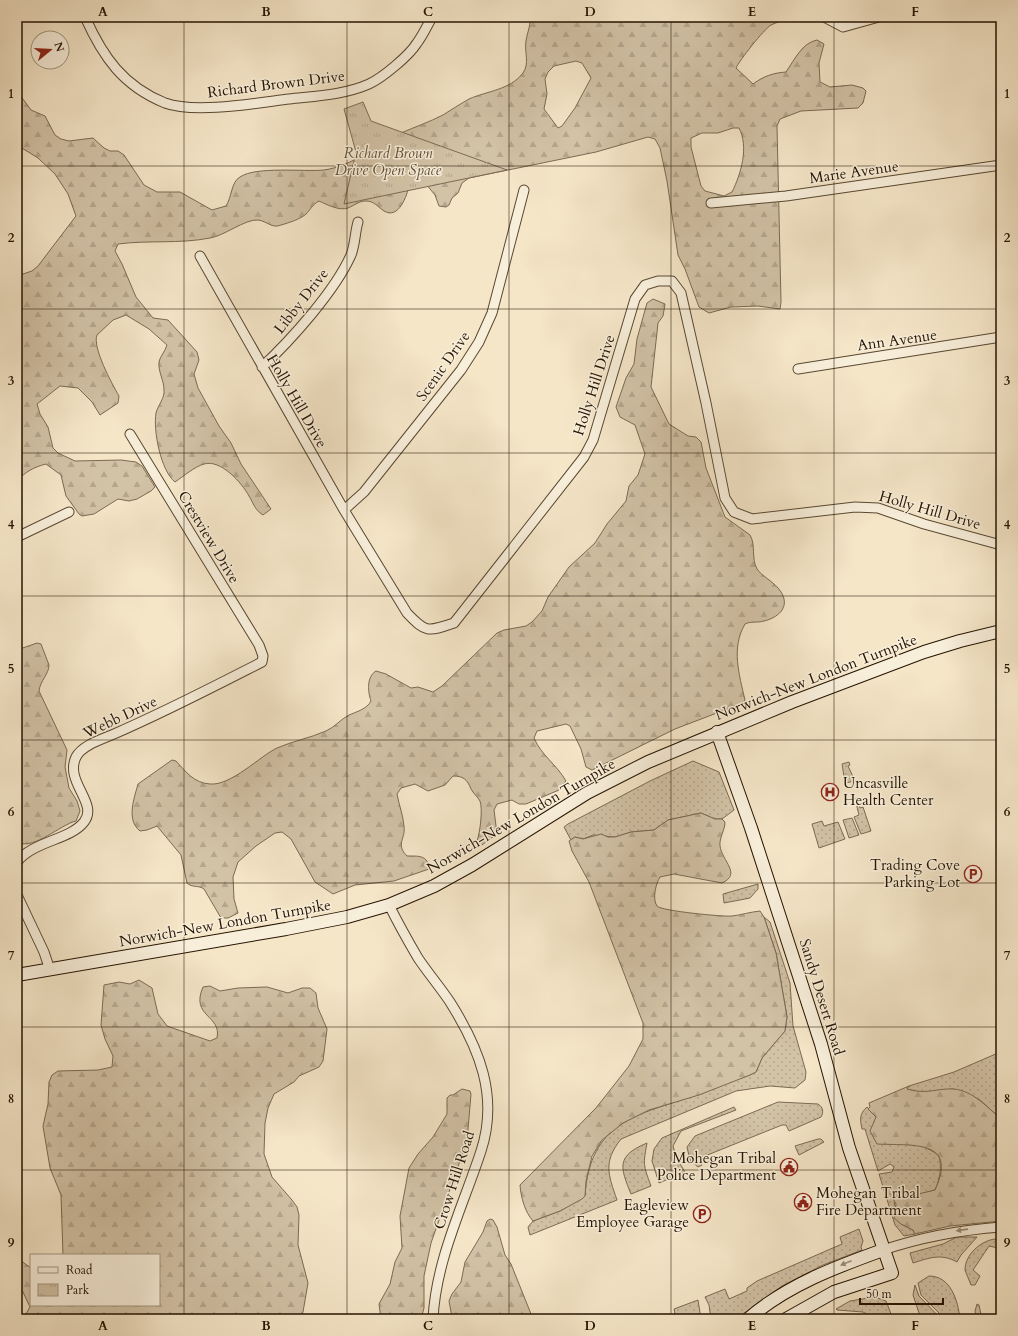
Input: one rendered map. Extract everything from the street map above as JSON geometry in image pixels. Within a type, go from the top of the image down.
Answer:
[{"type":"main road","name":"Norwich-New London Turnpike","points":[[17,975],[347,917],[389,905],[434,886],[472,866],[594,790],[648,762],[717,732],[924,652],[960,640],[1001,631]]},
{"type":"main road","name":"Sandy Desert Road","points":[[717,732],[752,828],[821,1044],[849,1148],[892,1273],[834,1292],[786,1319]]},
{"type":"main road","points":[[748,1319],[765,1306],[803,1283],[829,1270],[883,1250]]},
{"type":"street","name":"Richard Brown Drive","points":[[86,17],[98,44],[118,72],[140,89],[166,103],[195,107],[230,106],[340,92],[369,84],[395,65],[417,44],[432,17]]},
{"type":"street","points":[[824,17],[842,27],[879,17]]},
{"type":"street","name":"Marie Avenue","points":[[711,203],[825,191],[1001,165]]},
{"type":"street","name":"Scenic Drive","points":[[344,510],[364,492],[461,370],[479,342],[492,313],[524,190]]},
{"type":"street","name":"Libby Drive","points":[[262,367],[281,350],[337,281],[351,254],[358,222]]},
{"type":"street","name":"Holly Hill Drive","points":[[200,256],[344,510],[407,613],[421,627],[434,630],[454,623],[584,457],[590,446],[602,412],[636,299],[645,285],[658,281],[672,281],[681,293],[706,403],[725,498],[734,512],[752,519],[855,507],[878,508],[924,524],[1001,545]]},
{"type":"street","name":"Ann Avenue","points":[[798,368],[1001,337]]},
{"type":"street","name":"Crestview Drive","points":[[130,434],[259,645],[263,656]]},
{"type":"street","points":[[17,538],[69,512]]},
{"type":"street","name":"Webb Drive","points":[[17,862],[32,849],[76,829],[84,823],[88,815],[88,807],[74,778],[73,766],[77,756],[99,740],[162,713],[262,662],[263,656]]},
{"type":"street","points":[[17,895],[44,952],[50,970]]},
{"type":"street","name":"Crow Hill Road","points":[[389,905],[418,958],[450,1002],[469,1035],[479,1056],[488,1103],[482,1149],[445,1252],[434,1301],[433,1319]]},
{"type":"street","points":[[883,1250],[930,1236],[975,1228],[1001,1227]]},
{"type":"green space","points":[[530,17],[788,17],[771,25],[763,32],[736,68],[753,84],[769,75],[786,72],[803,48],[807,44],[817,40],[824,44],[819,63],[820,82],[830,87],[852,85],[863,88],[866,91],[863,103],[858,108],[801,111],[780,119],[777,126],[780,309],[758,306],[731,307],[709,313],[699,307],[685,269],[678,255],[667,181],[660,148],[655,139],[648,137],[596,152],[469,178],[462,183],[458,193],[452,198],[449,205],[446,207],[439,206],[435,195],[426,184],[409,186],[401,205],[394,212],[389,213],[369,201],[361,202],[348,208],[341,209],[319,201],[301,218],[278,226],[253,220],[216,237],[187,241],[118,244],[115,251],[136,297],[153,318],[168,320],[197,352],[199,360],[194,374],[198,388],[219,426],[231,443],[241,464],[271,509],[263,515],[260,513],[254,506],[246,491],[236,479],[224,468],[211,463],[200,465],[175,482],[170,477],[159,450],[155,421],[156,413],[164,393],[159,362],[167,345],[149,329],[126,315],[113,320],[97,335],[96,341],[104,366],[119,396],[118,403],[100,415],[92,402],[78,388],[60,386],[37,404],[40,414],[48,427],[53,448],[58,453],[75,461],[121,460],[136,462],[142,466],[155,487],[137,499],[129,501],[118,499],[94,514],[82,516],[66,496],[61,475],[46,464],[30,470],[17,481],[17,276],[32,271],[38,266],[76,216],[68,194],[55,174],[38,158],[17,145],[17,91],[31,110],[45,116],[55,135],[61,139],[69,141],[93,138],[104,148],[110,151],[118,151],[124,155],[144,185],[157,192],[180,192],[212,210],[226,206],[235,182],[240,177],[247,174],[268,170],[324,170],[335,168],[355,160],[401,133],[443,115],[469,99],[505,87],[512,83],[518,79],[525,69],[526,41]],"holes":[[[576,61],[582,63],[591,78],[575,108],[562,126],[558,128],[544,109],[547,94],[545,79],[548,72],[554,66]],[[733,128],[739,128],[742,135],[744,152],[741,169],[732,192],[724,196],[705,191],[701,186],[691,147],[691,138],[702,133],[718,133]]]},
{"type":"green space","name":"Richard Brown Drive Open Space","points":[[363,102],[371,121],[507,170],[344,204],[356,152],[344,109]]},
{"type":"green space","points":[[653,299],[665,304],[663,316],[658,323],[651,387],[669,424],[688,436],[696,437],[701,442],[706,468],[725,517],[750,535],[753,543],[754,560],[757,569],[778,588],[784,599],[783,609],[780,613],[764,621],[745,624],[741,633],[737,652],[740,681],[745,700],[743,703],[675,729],[592,770],[586,767],[581,749],[570,726],[566,724],[537,731],[534,738],[537,744],[566,781],[559,790],[526,804],[519,804],[512,800],[497,804],[494,810],[497,834],[479,847],[477,841],[481,821],[481,805],[480,801],[464,779],[453,776],[445,785],[428,791],[415,784],[401,788],[397,794],[404,826],[401,845],[402,848],[407,856],[419,856],[425,859],[429,869],[394,881],[355,885],[333,894],[315,882],[291,839],[282,832],[275,833],[256,846],[238,862],[233,877],[234,899],[238,913],[228,918],[221,918],[204,889],[187,883],[181,855],[157,826],[140,831],[136,826],[133,821],[132,809],[138,784],[172,760],[176,761],[199,782],[210,784],[227,780],[236,776],[277,748],[326,731],[346,717],[364,708],[371,701],[369,694],[369,681],[376,671],[386,674],[411,688],[418,687],[433,692],[442,686],[497,633],[504,630],[526,626],[532,622],[542,611],[548,597],[569,567],[595,543],[607,524],[626,501],[629,486],[638,475],[645,454],[635,425],[620,417],[616,407],[626,378],[634,364],[637,339],[647,303]]},
{"type":"green space","points":[[37,643],[41,644],[49,665],[48,671],[39,691],[67,750],[65,767],[69,788],[77,801],[80,811],[76,821],[40,840],[25,844],[19,843],[17,837],[17,650]]},
{"type":"green space","points":[[693,761],[719,772],[734,810],[722,819],[715,819],[701,813],[668,820],[654,830],[631,832],[615,837],[593,835],[583,839],[575,837],[571,840],[564,827],[568,824],[650,781]]},
{"type":"green space","points":[[849,762],[850,765],[848,766],[855,781],[845,783],[842,764]]},
{"type":"green space","points":[[857,798],[860,808],[863,807],[871,831],[861,834],[854,817],[859,815],[855,799]]},
{"type":"green space","points":[[701,813],[715,819],[722,819],[725,822],[720,840],[720,846],[721,852],[731,871],[730,876],[722,883],[674,874],[660,877],[655,891],[657,906],[669,910],[717,916],[732,916],[760,911],[764,917],[776,953],[787,1017],[785,1031],[762,1058],[756,1072],[699,1095],[649,1110],[623,1123],[602,1140],[592,1156],[586,1181],[585,1196],[560,1211],[533,1221],[524,1204],[520,1185],[596,1108],[629,1066],[643,1039],[643,1023],[589,882],[572,851],[569,841],[575,837],[583,839],[601,834],[608,837],[615,837],[631,832],[654,830],[668,820]]},
{"type":"green space","points":[[852,818],[859,835],[849,838],[843,820]]},
{"type":"green space","points":[[822,821],[824,826],[838,822],[845,839],[819,848],[812,824]]},
{"type":"green space","points":[[758,884],[758,889],[750,898],[724,903],[723,894]]},
{"type":"green space","points":[[764,917],[770,922],[790,983],[793,1026],[806,1072],[805,1080],[795,1088],[770,1086],[736,1091],[621,1139],[615,1147],[609,1162],[611,1183],[617,1200],[530,1235],[528,1227],[533,1221],[560,1211],[585,1196],[589,1171],[596,1151],[607,1136],[620,1125],[637,1116],[701,1094],[756,1072],[762,1058],[785,1031],[787,1017],[776,953]]},
{"type":"green space","points":[[139,980],[152,988],[158,1014],[167,1026],[210,1041],[217,1038],[217,1030],[200,1004],[200,997],[203,987],[210,986],[220,991],[238,988],[267,987],[288,993],[302,988],[310,988],[316,993],[318,1008],[327,1029],[323,1061],[319,1067],[299,1076],[294,1082],[274,1094],[268,1108],[265,1123],[264,1154],[272,1177],[297,1207],[299,1215],[298,1245],[308,1283],[303,1312],[300,1319],[23,1319],[30,1307],[22,1290],[17,1289],[17,1258],[30,1267],[30,1306],[160,1306],[160,1254],[63,1254],[61,1195],[50,1168],[43,1126],[48,1104],[49,1082],[52,1075],[58,1071],[98,1070],[112,1067],[113,1056],[105,1039],[101,1025],[104,985],[119,982],[130,984]]},
{"type":"green space","points":[[1001,1053],[1001,1119],[980,1100],[953,1089],[921,1093],[907,1089],[909,1086],[954,1072]]},
{"type":"green space","points":[[909,1086],[907,1089],[914,1091],[948,1089],[961,1090],[974,1096],[1001,1119],[1001,1221],[950,1226],[915,1234],[913,1230],[901,1224],[894,1218],[896,1204],[892,1197],[910,1196],[935,1190],[941,1173],[941,1161],[936,1153],[927,1148],[916,1146],[877,1144],[870,1131],[876,1117],[868,1109],[870,1107],[869,1103]]},
{"type":"green space","points":[[462,1089],[470,1091],[471,1094],[467,1141],[431,1243],[424,1276],[424,1308],[421,1319],[381,1319],[379,1304],[390,1284],[395,1262],[402,1248],[400,1216],[409,1168],[418,1154],[433,1137],[447,1114],[447,1098]]},
{"type":"green space","points":[[778,1102],[818,1104],[822,1108],[821,1117],[789,1131],[786,1125],[782,1125],[700,1158],[702,1165],[698,1167],[690,1160],[687,1147],[695,1136]]},
{"type":"green space","points":[[734,1107],[736,1110],[681,1131],[673,1146],[677,1159],[685,1172],[659,1183],[652,1161],[654,1149],[662,1138]]},
{"type":"green space","points":[[867,1107],[876,1117],[882,1144],[912,1144],[927,1148],[939,1156],[940,1173],[935,1190],[894,1202],[896,1209],[894,1214],[901,1224],[913,1230],[915,1234],[904,1236],[895,1225],[879,1174],[892,1172],[894,1167],[890,1164],[878,1171],[865,1129],[862,1129],[861,1126],[861,1115]]},
{"type":"green space","points":[[821,1139],[824,1142],[799,1155],[795,1146]]},
{"type":"green space","points":[[647,1143],[644,1164],[651,1186],[631,1194],[624,1176],[623,1163],[625,1158],[630,1153]]},
{"type":"green space","points":[[490,1219],[493,1220],[497,1227],[505,1255],[511,1264],[533,1319],[454,1319],[452,1317],[449,1301],[452,1294],[461,1282],[465,1262],[483,1232],[487,1221]]},
{"type":"green space","points":[[859,1229],[863,1241],[861,1247],[862,1250],[823,1265],[782,1286],[736,1319],[711,1319],[709,1305],[705,1297],[725,1289],[729,1299],[747,1291],[747,1288],[757,1281],[842,1244],[840,1237]]},
{"type":"green space","points":[[957,1237],[977,1237],[961,1255],[957,1262],[951,1259],[935,1257],[913,1263],[910,1253],[943,1244]]},
{"type":"green space","points":[[995,1239],[999,1244],[998,1248],[989,1246],[973,1270],[980,1276],[975,1285],[971,1285],[965,1270],[968,1259],[974,1250],[979,1246],[989,1240]]},
{"type":"green space","points":[[929,1276],[937,1277],[948,1285],[955,1297],[960,1319],[945,1319],[921,1295],[918,1283]]},
{"type":"green space","points":[[915,1285],[919,1296],[941,1319],[921,1319],[913,1295]]},
{"type":"green space","points":[[875,1297],[886,1301],[893,1319],[876,1319],[863,1312],[836,1309],[850,1301]]},
{"type":"green space","points":[[698,1300],[701,1319],[676,1319],[674,1309]]},
{"type":"green space","points":[[977,1304],[979,1305],[982,1319],[977,1319],[975,1311]]},
{"type":"place","name":"Uncasville Health Center","points":[[830,792]]},
{"type":"place","name":"Trading Cove Parking Lot","points":[[973,874]]},
{"type":"place","name":"Mohegan Tribal Police Department","points":[[789,1167]]},
{"type":"place","name":"Mohegan Tribal Fire Department","points":[[803,1202]]},
{"type":"place","name":"Eagleview Employee Garage","points":[[702,1214]]}]
